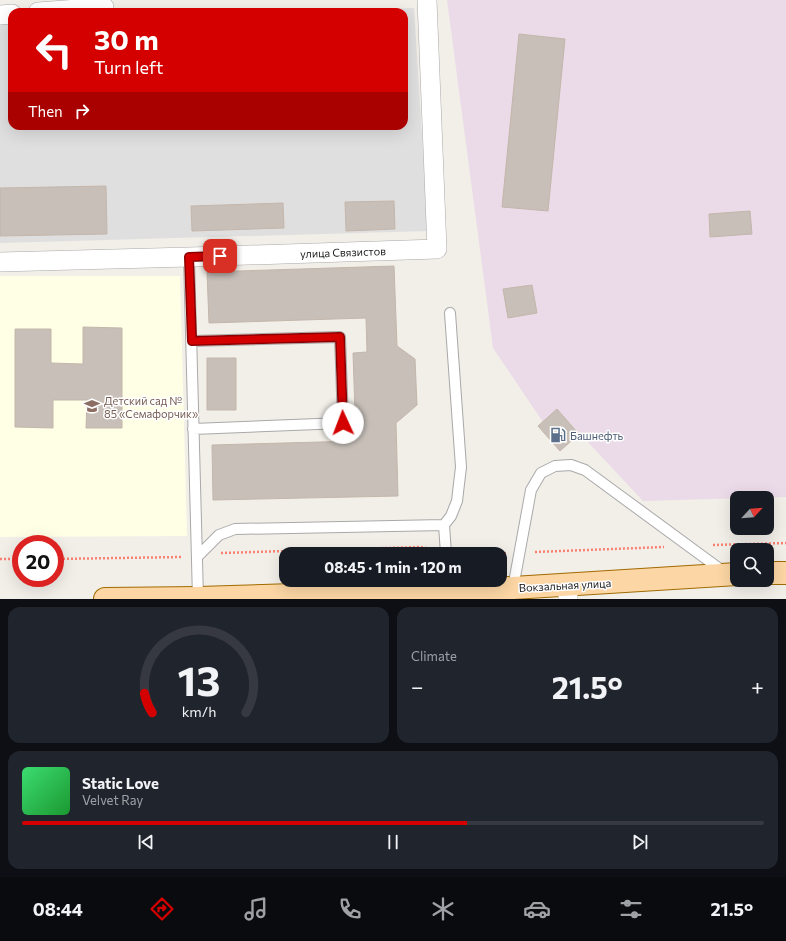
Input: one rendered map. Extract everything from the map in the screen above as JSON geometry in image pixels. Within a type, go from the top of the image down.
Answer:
[{"type":"main road","points":[[774,574],[786,573]]},
{"type":"main road","name":"Вокзальная улица","points":[[491,587],[568,592],[730,574]]},
{"type":"main road","name":"Вокзальная улица","points":[[106,599],[198,598],[410,587]]},
{"type":"street","name":"улица Связистов","points":[[0,262],[436,249],[427,0]]},
{"type":"street","points":[[91,8],[104,7]]},
{"type":"lane","points":[[189,257],[198,598]]},
{"type":"lane","points":[[446,547],[444,525],[451,516],[457,501],[461,467],[450,313]]},
{"type":"lane","points":[[192,341],[340,337],[343,423],[193,429]]},
{"type":"lane","points":[[513,588],[531,490],[541,473],[555,466],[571,465],[585,470],[689,546],[730,573]]},
{"type":"lane","points":[[197,557],[219,535],[235,529],[444,525]]},
{"type":"path","points":[[507,552],[786,543]]},
{"type":"path","points":[[64,559],[197,557],[220,553],[279,551]]},
{"type":"path","points":[[0,559],[12,559]]},
{"type":"shaded area","points":[[447,0],[786,0],[786,497],[774,497],[774,491],[730,491],[730,499],[643,501],[557,409],[543,422],[493,348]]},
{"type":"shaded area","points":[[408,8],[414,8],[428,231],[0,243],[0,20],[8,20],[8,130],[408,130]]},
{"type":"shaded area","name":"Детский сад № 85 «Семафорчик»","points":[[0,276],[180,276],[187,536],[64,537],[64,535],[12,535],[12,537],[0,537]]},
{"type":"building","points":[[519,34],[565,39],[548,211],[502,207]]},
{"type":"building","points":[[106,186],[107,234],[0,236],[0,188]]},
{"type":"building","points":[[394,201],[395,229],[346,231],[345,202]]},
{"type":"building","points":[[283,203],[284,228],[192,231],[191,206]]},
{"type":"building","points":[[750,211],[752,234],[710,237],[709,214]]},
{"type":"building","points":[[394,266],[397,346],[415,359],[417,405],[396,423],[398,496],[213,500],[212,445],[356,441],[353,353],[367,352],[366,318],[209,323],[207,272]]},
{"type":"building","points":[[532,285],[537,313],[508,318],[503,289]]},
{"type":"building","points":[[83,327],[122,328],[122,428],[86,428],[87,400],[53,400],[53,428],[15,427],[15,329],[51,329],[51,363],[83,364]]},
{"type":"building","points":[[207,358],[236,358],[236,410],[207,410]]},
{"type":"building","points":[[557,409],[579,434],[560,451],[538,426]]},
{"type":"place","name":"Детский сад № 85 «Семафорчик»","points":[[92,406]]},
{"type":"place","name":"Башнефть","points":[[558,435]]},
{"type":"route","points":[[220,256],[189,257],[192,341],[340,337],[343,423]]}]
